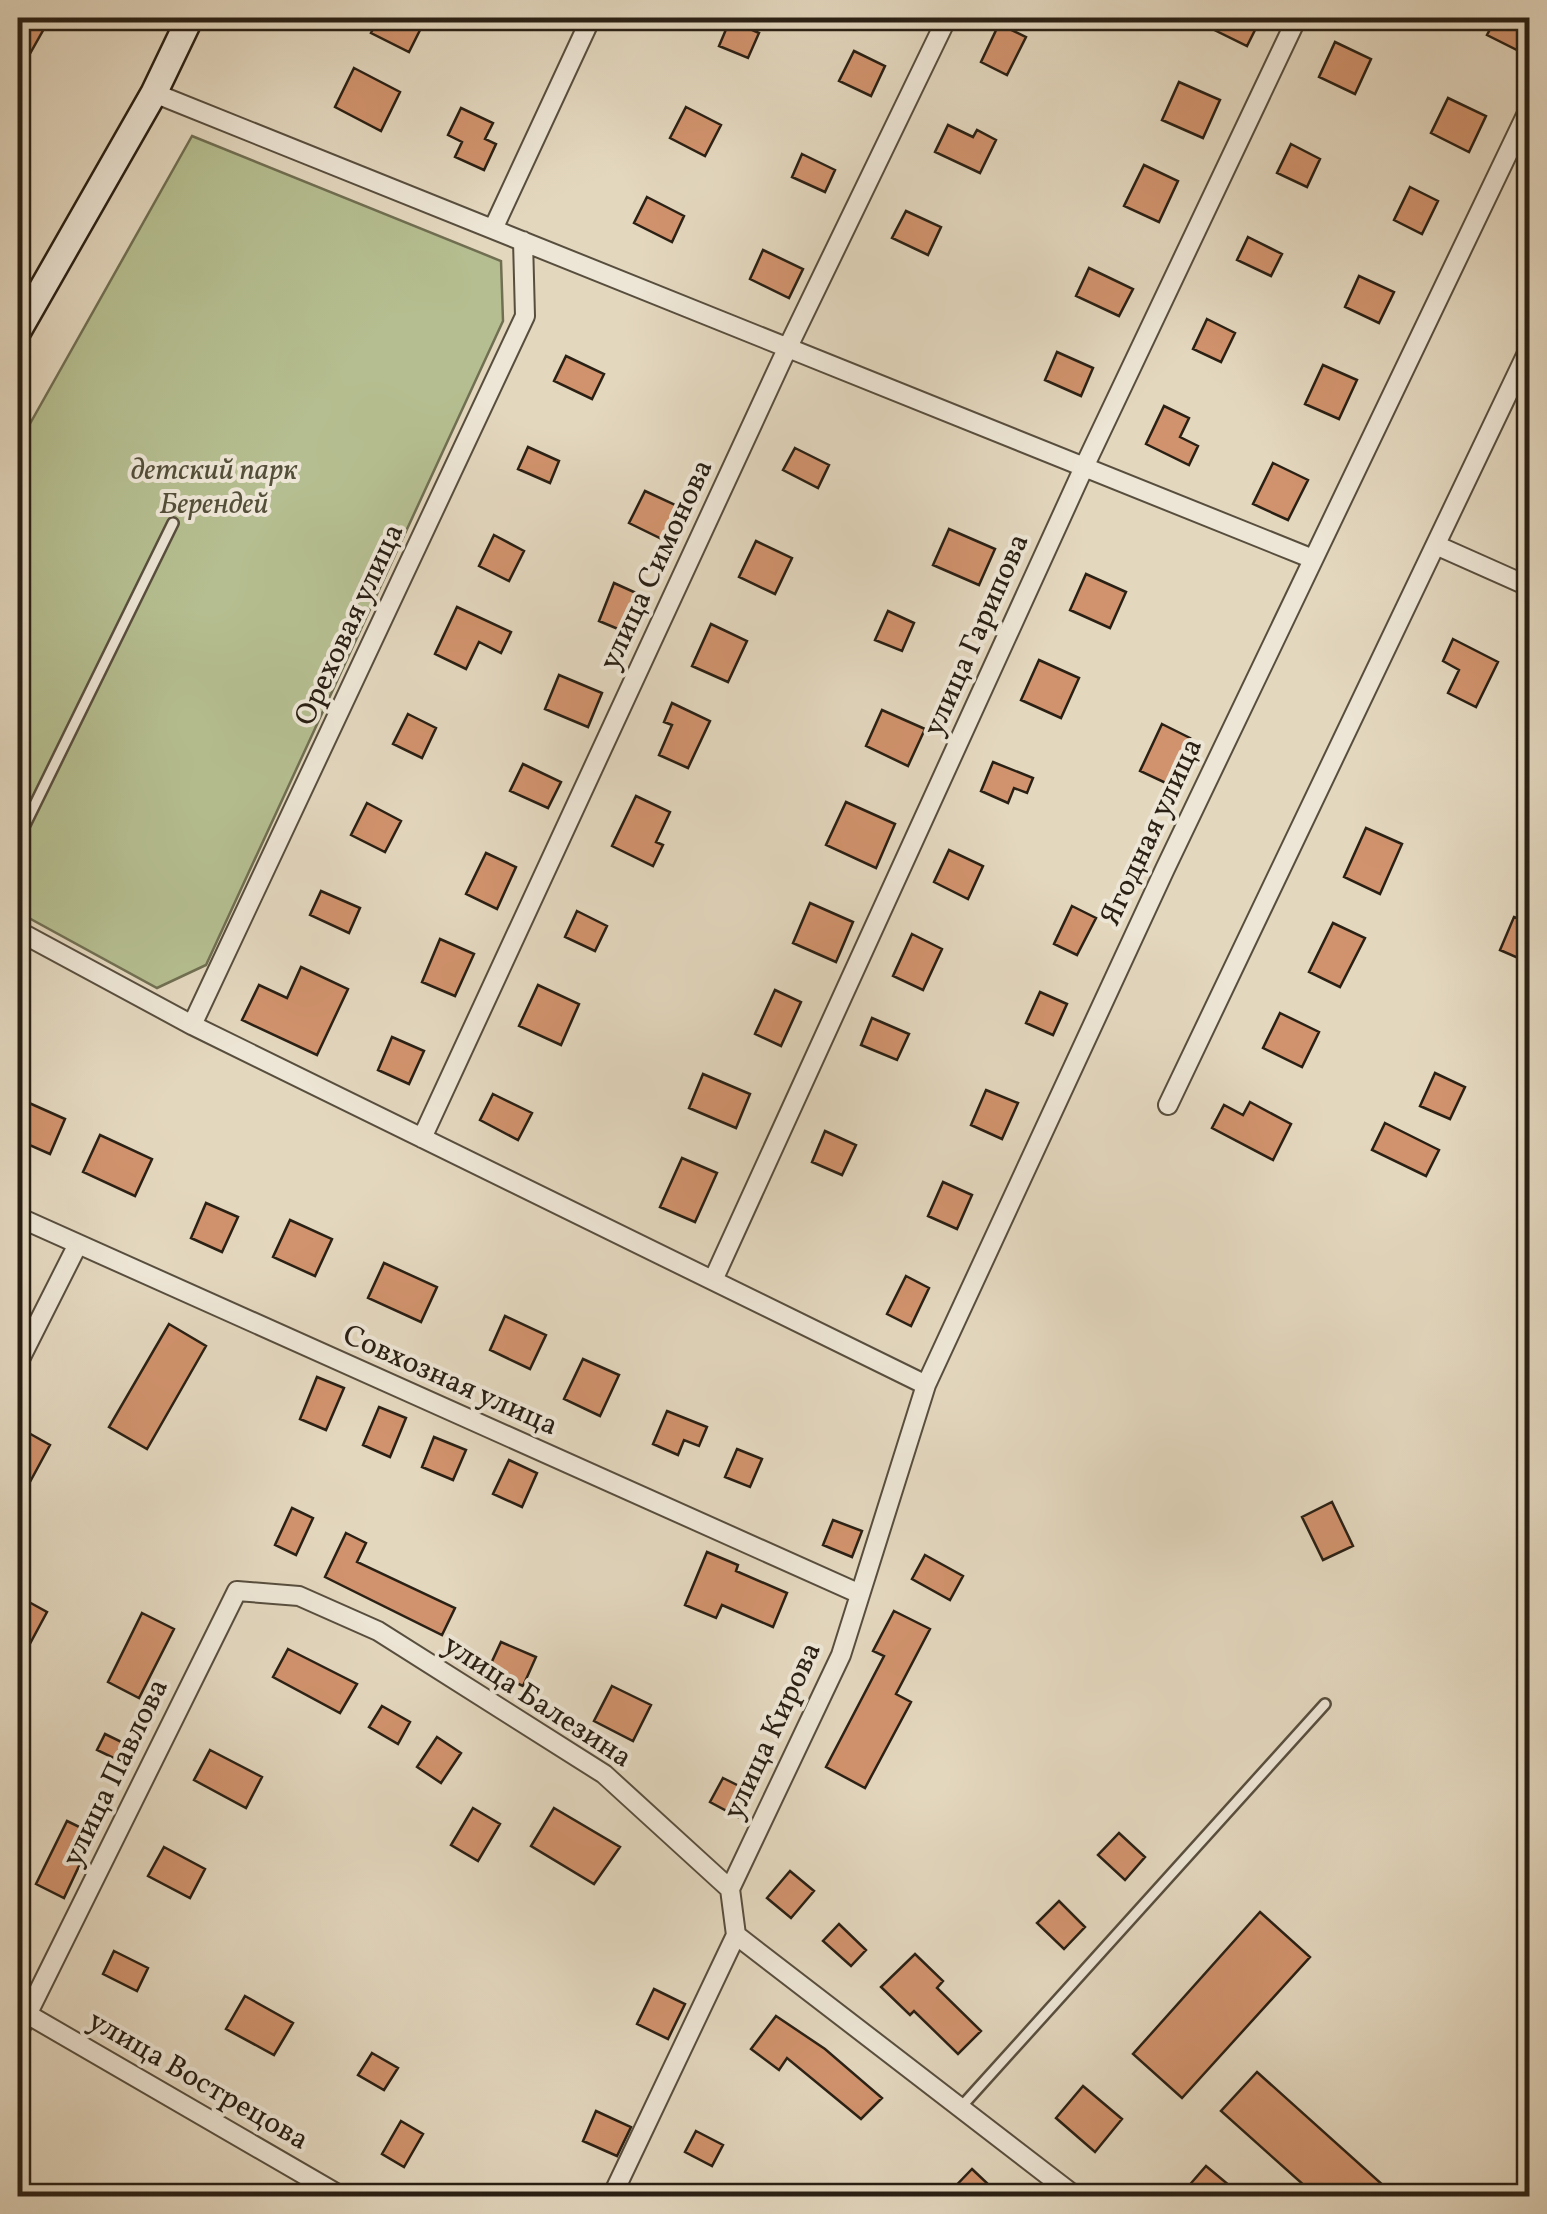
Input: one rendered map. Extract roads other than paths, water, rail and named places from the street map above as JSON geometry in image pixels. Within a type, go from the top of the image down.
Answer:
[{"type":"main road","points":[[18,331],[154,93],[190,18]]},
{"type":"street","points":[[493,229],[592,18]]},
{"type":"street","name":"улица Симонова","points":[[422,1138],[787,349],[946,18]]},
{"type":"street","name":"улица Гарипова","points":[[714,1278],[1085,465],[1297,18]]},
{"type":"street","points":[[154,93],[1312,559]]},
{"type":"street","name":"Ягодная улица","points":[[860,1594],[926,1385],[1312,559],[1530,107]]},
{"type":"street","name":"Ореховая улица","points":[[192,1025],[525,316],[523,241]]},
{"type":"street","points":[[1168,1104],[1530,347]]},
{"type":"street","points":[[1438,546],[1530,587]]},
{"type":"street","points":[[18,931],[192,1025],[926,1385]]},
{"type":"street","name":"Совхозная улица","points":[[18,1217],[860,1594]]},
{"type":"street","points":[[18,1362],[78,1244]]},
{"type":"street","name":"улица Балезина","points":[[237,1591],[299,1596],[378,1632],[604,1774],[730,1889]]},
{"type":"street","name":"улица Павлова","points":[[18,2033],[237,1591]]},
{"type":"street","name":"улица Кирова","points":[[730,1889],[842,1655],[860,1594]]},
{"type":"street","points":[[612,2196],[736,1934],[730,1889]]},
{"type":"street","points":[[736,1934],[1075,2196]]},
{"type":"street","name":"улица Вострецова","points":[[26,2014],[342,2196]]},
{"type":"lane","points":[[18,839],[173,522]]},
{"type":"lane","points":[[962,2107],[1325,1704]]},
{"type":"park label","name":"детский парк Берендей","points":[[214,488]]}]
